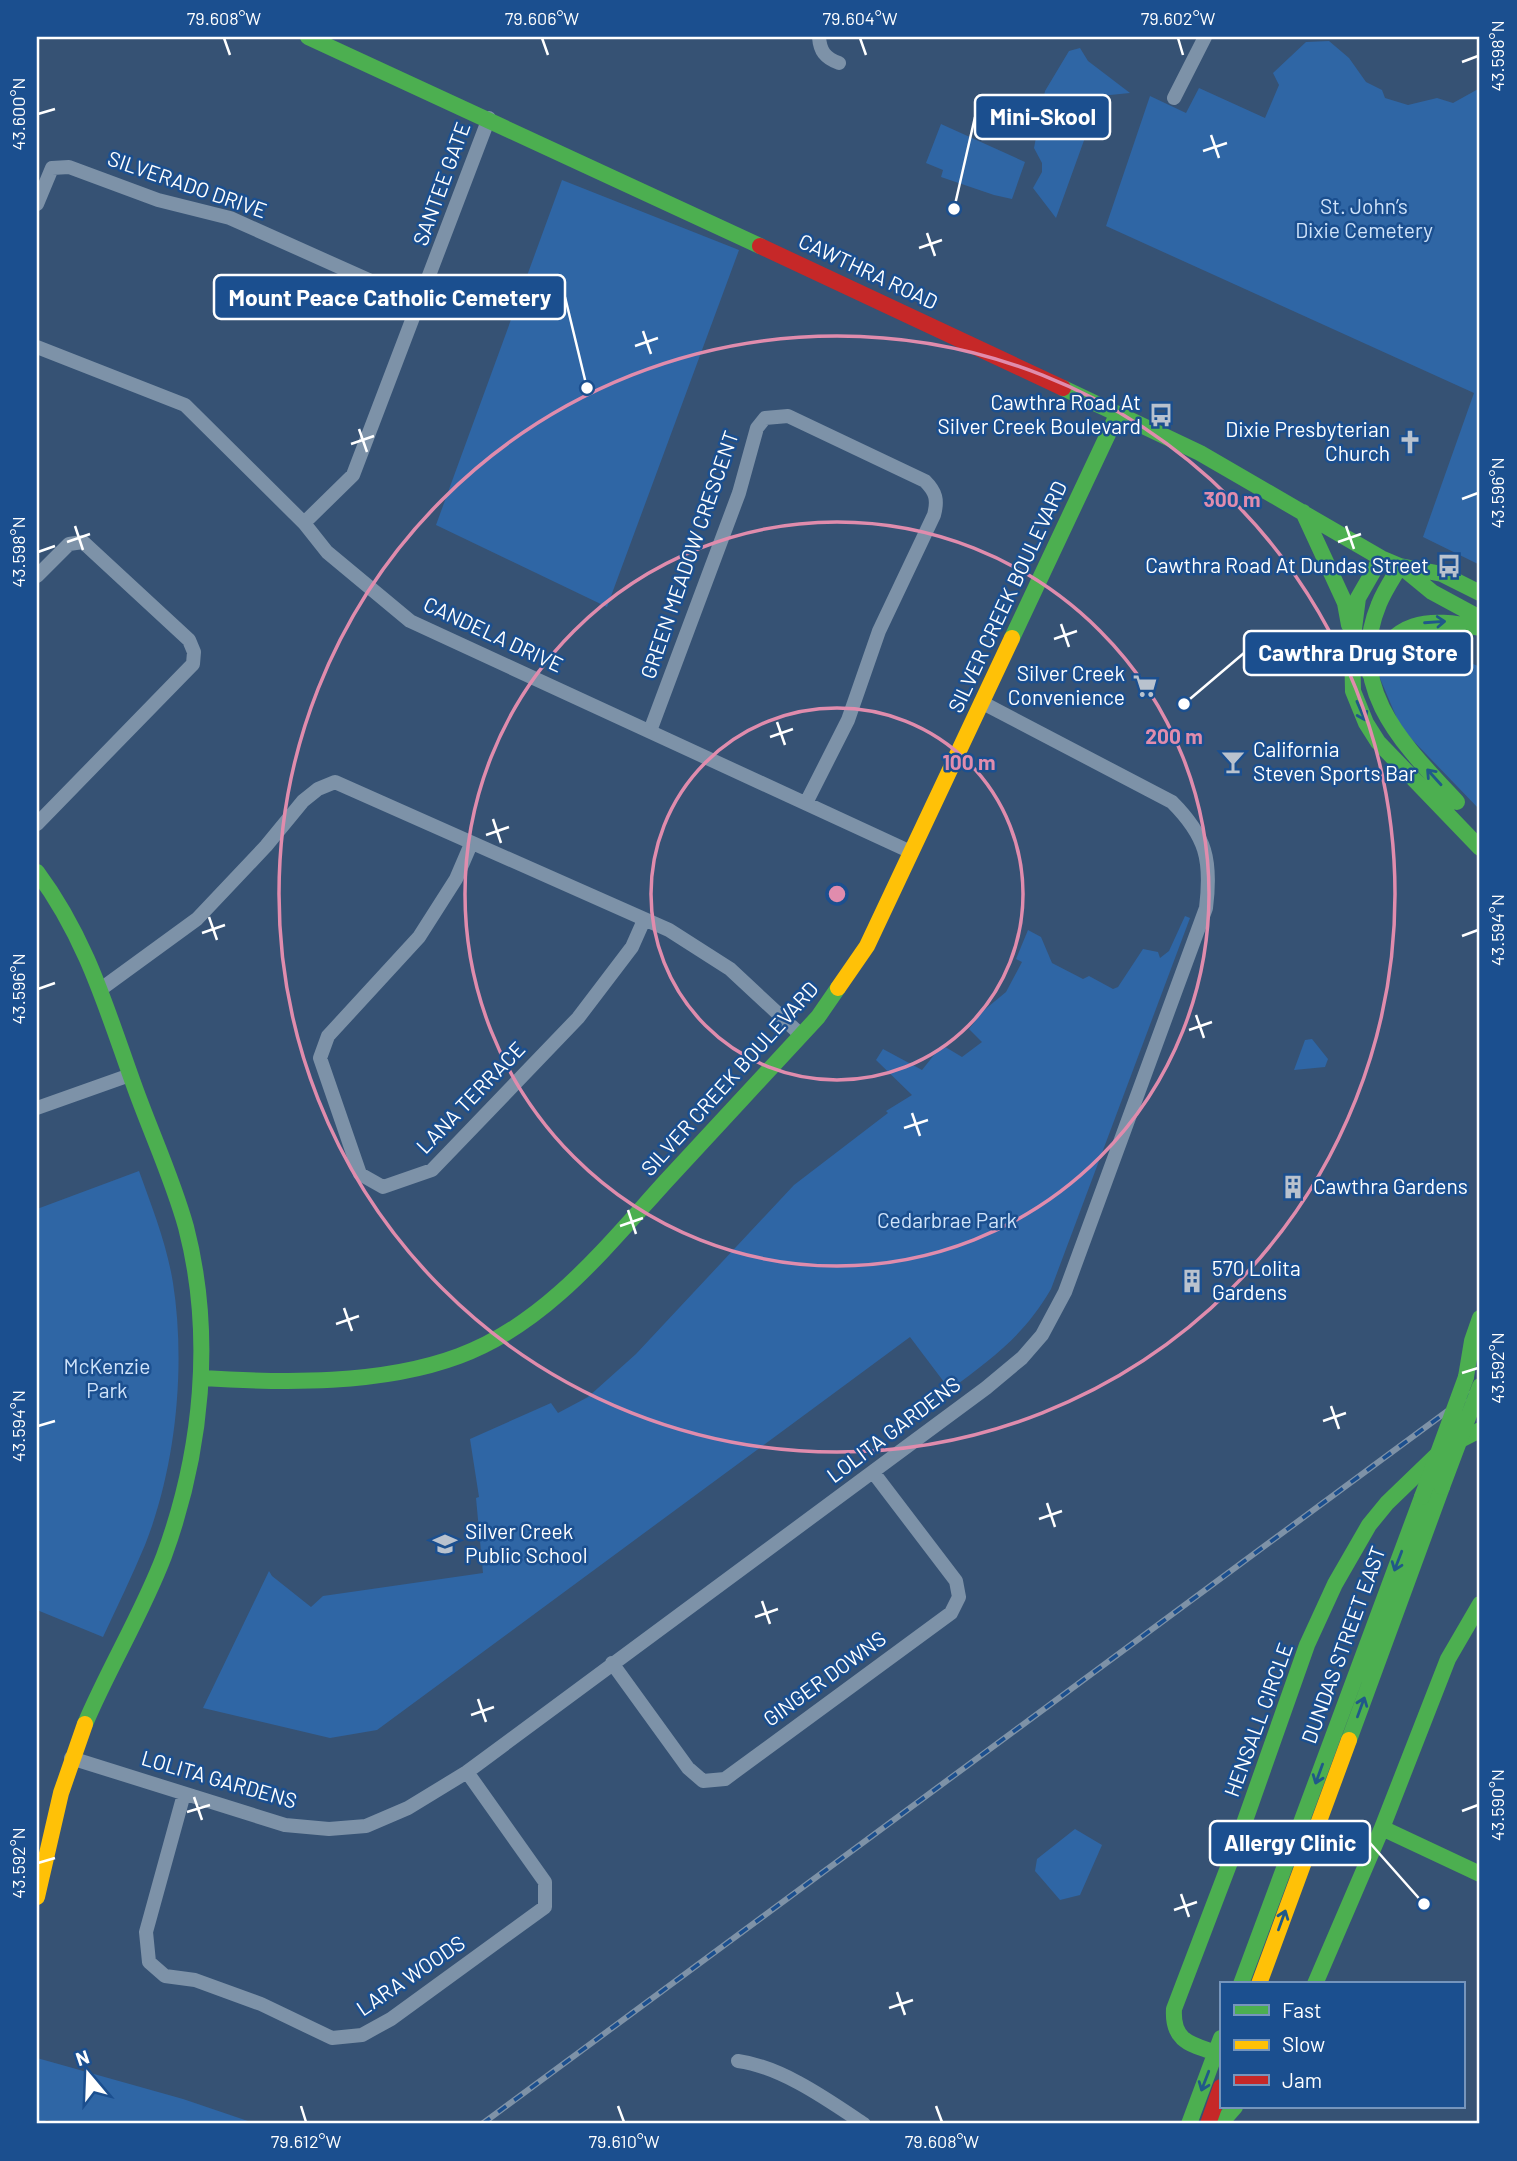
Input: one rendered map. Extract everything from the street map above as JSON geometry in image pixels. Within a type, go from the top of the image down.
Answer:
[{"type":"main road","name":"CAWTHRA ROAD","points":[[308,37],[489,118],[1200,453],[1381,558],[1400,566],[1442,574],[1480,593]]},
{"type":"main road","name":"SILVER CREEK BOULEVARD","points":[[202,1378],[376,1377],[443,1362],[510,1331],[560,1294],[593,1261],[818,1017],[867,946],[1117,415]]},
{"type":"main road","points":[[1303,512],[1345,603],[1352,644]]},
{"type":"main road","points":[[1381,558],[1357,598],[1352,644],[1353,691],[1366,723],[1378,742],[1480,848]]},
{"type":"main road","name":"CAWTHRA ROAD","points":[[1400,566],[1432,592],[1480,618]]},
{"type":"main road","points":[[1400,566],[1378,606],[1372,624],[1367,643],[1369,676],[1382,715],[1396,736],[1480,827]]},
{"type":"main road","points":[[1369,676],[1380,649],[1405,628],[1434,621],[1480,628]]},
{"type":"main road","points":[[37,872],[62,907],[86,952],[177,1203],[195,1270],[202,1378],[197,1437],[170,1542],[71,1758],[37,1897]]},
{"type":"main road","name":"DUNDAS STREET EAST","points":[[1260,1982],[1442,1488],[1473,1382],[1472,1340],[1480,1318]]},
{"type":"main road","name":"DUNDAS STREET EAST","points":[[1242,1982],[1422,1497],[1473,1382]]},
{"type":"main road","name":"HENSALL CIRCLE","points":[[1219,2045],[1192,2044],[1178,2034],[1173,2024],[1174,2009],[1315,1626],[1347,1562],[1369,1525],[1387,1503],[1443,1449],[1480,1430]]},
{"type":"main road","points":[[1316,1982],[1382,1828],[1448,1659],[1480,1604]]},
{"type":"main road","points":[[1382,1828],[1480,1874]]},
{"type":"main road","points":[[1189,2124],[1219,2045]]},
{"type":"main road","points":[[1208,2124],[1220,2090]]},
{"type":"main road","points":[[1220,2124],[1234,2108]]},
{"type":"street","points":[[819,37],[827,59],[839,63]]},
{"type":"street","points":[[1174,98],[1205,37]]},
{"type":"street","name":"SANTEE GATE","points":[[304,523],[353,475],[489,118]]},
{"type":"street","name":"SILVERADO DRIVE","points":[[37,204],[52,168],[69,167],[158,200],[230,218],[420,303]]},
{"type":"street","name":"CANDELA DRIVE","points":[[37,347],[185,405],[304,523],[327,552],[411,621],[911,852]]},
{"type":"street","name":"GREEN MEADOW CRESCENT","points":[[650,731],[739,493],[757,428],[765,418],[788,416],[925,481],[933,490],[937,502],[934,515],[879,631],[848,720],[806,803]]},
{"type":"street","points":[[37,576],[59,551],[69,544],[83,542],[189,640],[194,652],[193,664],[37,824]]},
{"type":"street","name":"LOLITA GARDENS","points":[[71,1758],[285,1825],[329,1829],[366,1826],[408,1808],[467,1773],[986,1388],[1022,1358],[1042,1335],[1065,1292],[1206,908],[1209,869],[1200,837],[1172,802],[981,702]]},
{"type":"street","points":[[101,989],[197,919],[266,846],[303,801],[318,789],[335,782],[668,930],[730,969],[801,1035]]},
{"type":"street","name":"LANA TERRACE","points":[[471,844],[456,878],[419,937],[328,1035],[320,1058],[360,1174],[383,1187],[432,1170],[578,1018],[632,947],[644,920]]},
{"type":"street","points":[[37,1108],[130,1074]]},
{"type":"street","name":"GINGER DOWNS","points":[[612,1663],[688,1768],[704,1781],[725,1779],[951,1613],[959,1597],[956,1581],[873,1472]]},
{"type":"street","name":"LARA WOODS","points":[[184,1794],[146,1932],[149,1962],[165,1976],[195,1980],[261,2004],[332,2038],[362,2035],[391,2019],[545,1908],[545,1882],[467,1773]]},
{"type":"street","points":[[738,2061],[755,2064],[819,2094],[864,2124]]},
{"type":"green space","name":"St. John’s Dixie Cemetery","points":[[1329,41],[1349,58],[1366,82],[1382,90],[1385,98],[1408,105],[1437,98],[1453,103],[1480,88],[1480,565],[1423,537],[1474,393],[1106,226],[1150,96],[1186,113],[1199,88],[1265,118],[1279,85],[1273,73],[1306,42]]},
{"type":"green space","points":[[1080,48],[1088,61],[1130,93],[1100,96],[1056,218],[1033,188],[1042,172],[1042,163],[1034,148],[1045,91],[1069,51]]},
{"type":"green space","points":[[941,124],[1025,162],[1012,199],[941,177],[943,170],[926,163]]},
{"type":"green space","points":[[562,180],[739,250],[607,607],[436,525]]},
{"type":"green space","points":[[1410,643],[1428,644],[1480,667],[1480,810],[1401,728],[1379,676],[1389,654]]},
{"type":"green space","name":"Cedarbrae Park","points":[[1185,916],[1190,918],[1051,1289],[1018,1333],[993,1356],[950,1390],[910,1337],[377,1730],[330,1738],[203,1708],[269,1571],[311,1607],[323,1596],[483,1573],[476,1498],[479,1497],[470,1439],[551,1403],[558,1413],[588,1397],[636,1354],[794,1185],[888,1113],[886,1111],[912,1095],[876,1060],[883,1049],[922,1070],[942,1045],[962,1057],[982,1042],[969,1029],[983,1011],[1006,992],[1022,962],[1016,959],[1028,930],[1041,937],[1052,963],[1083,979],[1089,976],[1113,989],[1118,987],[1143,949],[1158,952],[1160,958],[1169,951]]},
{"type":"green space","points":[[1312,1039],[1328,1059],[1325,1067],[1294,1070],[1305,1040]]},
{"type":"green space","name":"McKenzie Park","points":[[139,1171],[163,1240],[173,1283],[178,1348],[176,1416],[156,1515],[103,1637],[37,1610],[37,1209]]},
{"type":"green space","points":[[1075,1829],[1102,1845],[1080,1895],[1060,1900],[1035,1871],[1037,1859]]},
{"type":"green space","points":[[37,2058],[183,2099],[257,2124],[65,2124],[47,2120],[37,2124]]},
{"type":"railway","points":[[482,2124],[1480,1387]]},
{"type":"traffic: fast","points":[[308,37],[760,246]]},
{"type":"traffic: fast","points":[[1063,388],[1200,453],[1381,558],[1400,566],[1442,574],[1480,593]]},
{"type":"traffic: fast","points":[[1012,638],[1117,415]]},
{"type":"traffic: fast","points":[[1303,512],[1345,603],[1349,625]]},
{"type":"traffic: fast","points":[[1381,558],[1358,598],[1352,644],[1353,691],[1366,723],[1378,742],[1480,848]]},
{"type":"traffic: fast","points":[[1400,566],[1381,599],[1370,634],[1369,662],[1374,689],[1400,736],[1457,802]]},
{"type":"traffic: fast","points":[[1404,569],[1432,592],[1480,618]]},
{"type":"traffic: fast","points":[[1370,674],[1389,642],[1400,632],[1413,626],[1444,623],[1480,628]]},
{"type":"traffic: fast","points":[[37,872],[83,949],[105,1003],[181,1209],[195,1268],[200,1309],[200,1393],[195,1435],[177,1516],[155,1578],[85,1724]]},
{"type":"traffic: fast","points":[[202,1378],[332,1380],[397,1372],[459,1356],[520,1324],[547,1304],[597,1257],[818,1017],[838,988]]},
{"type":"traffic: fast","points":[[1466,1377],[1472,1341],[1480,1318]]},
{"type":"traffic: fast","points":[[1422,1497],[1466,1377]]},
{"type":"traffic: fast","points":[[1442,1487],[1480,1386]]},
{"type":"traffic: fast","points":[[1216,2053],[1184,2040],[1176,2028],[1174,2009],[1235,1849],[1307,1645],[1335,1584],[1369,1525],[1387,1503],[1443,1449],[1480,1430]]},
{"type":"traffic: fast","points":[[1349,1740],[1442,1487]]},
{"type":"traffic: fast","points":[[1242,1982],[1422,1497]]},
{"type":"traffic: fast","points":[[1316,1982],[1382,1828],[1448,1659],[1480,1604]]},
{"type":"traffic: fast","points":[[1382,1828],[1480,1874]]},
{"type":"traffic: fast","points":[[1189,2124],[1220,2041]]},
{"type":"traffic: fast","points":[[1220,2124],[1234,2108]]},
{"type":"traffic: slow","points":[[838,988],[867,946],[1012,638]]},
{"type":"traffic: slow","points":[[37,1897],[61,1793],[85,1724]]},
{"type":"traffic: slow","points":[[1260,1982],[1349,1740]]},
{"type":"traffic: jam","points":[[760,246],[1063,388]]},
{"type":"traffic: jam","points":[[1208,2124],[1220,2090]]},
{"type":"place","name":"Mini-Skool","points":[[954,209]]},
{"type":"place","name":"Mount Peace Catholic Cemetery","points":[[587,388]]},
{"type":"place","name":"Cawthra Road At Silver Creek Boulevard","points":[[1161,415]]},
{"type":"place","name":"Dixie Presbyterian Church","points":[[1410,442]]},
{"type":"place","name":"Cawthra Road At Dundas Street","points":[[1449,566]]},
{"type":"place","name":"Silver Creek Convenience","points":[[1145,686]]},
{"type":"place","name":"Cawthra Drug Store","points":[[1184,704]]},
{"type":"place","name":"California Steven Sports Bar","points":[[1233,762]]},
{"type":"place","name":"Cawthra Gardens","points":[[1293,1187]]},
{"type":"place","name":"570 Lolita Gardens","points":[[1192,1281]]},
{"type":"place","name":"Silver Creek Public School","points":[[445,1544]]},
{"type":"place","name":"Allergy Clinic","points":[[1424,1904]]}]
